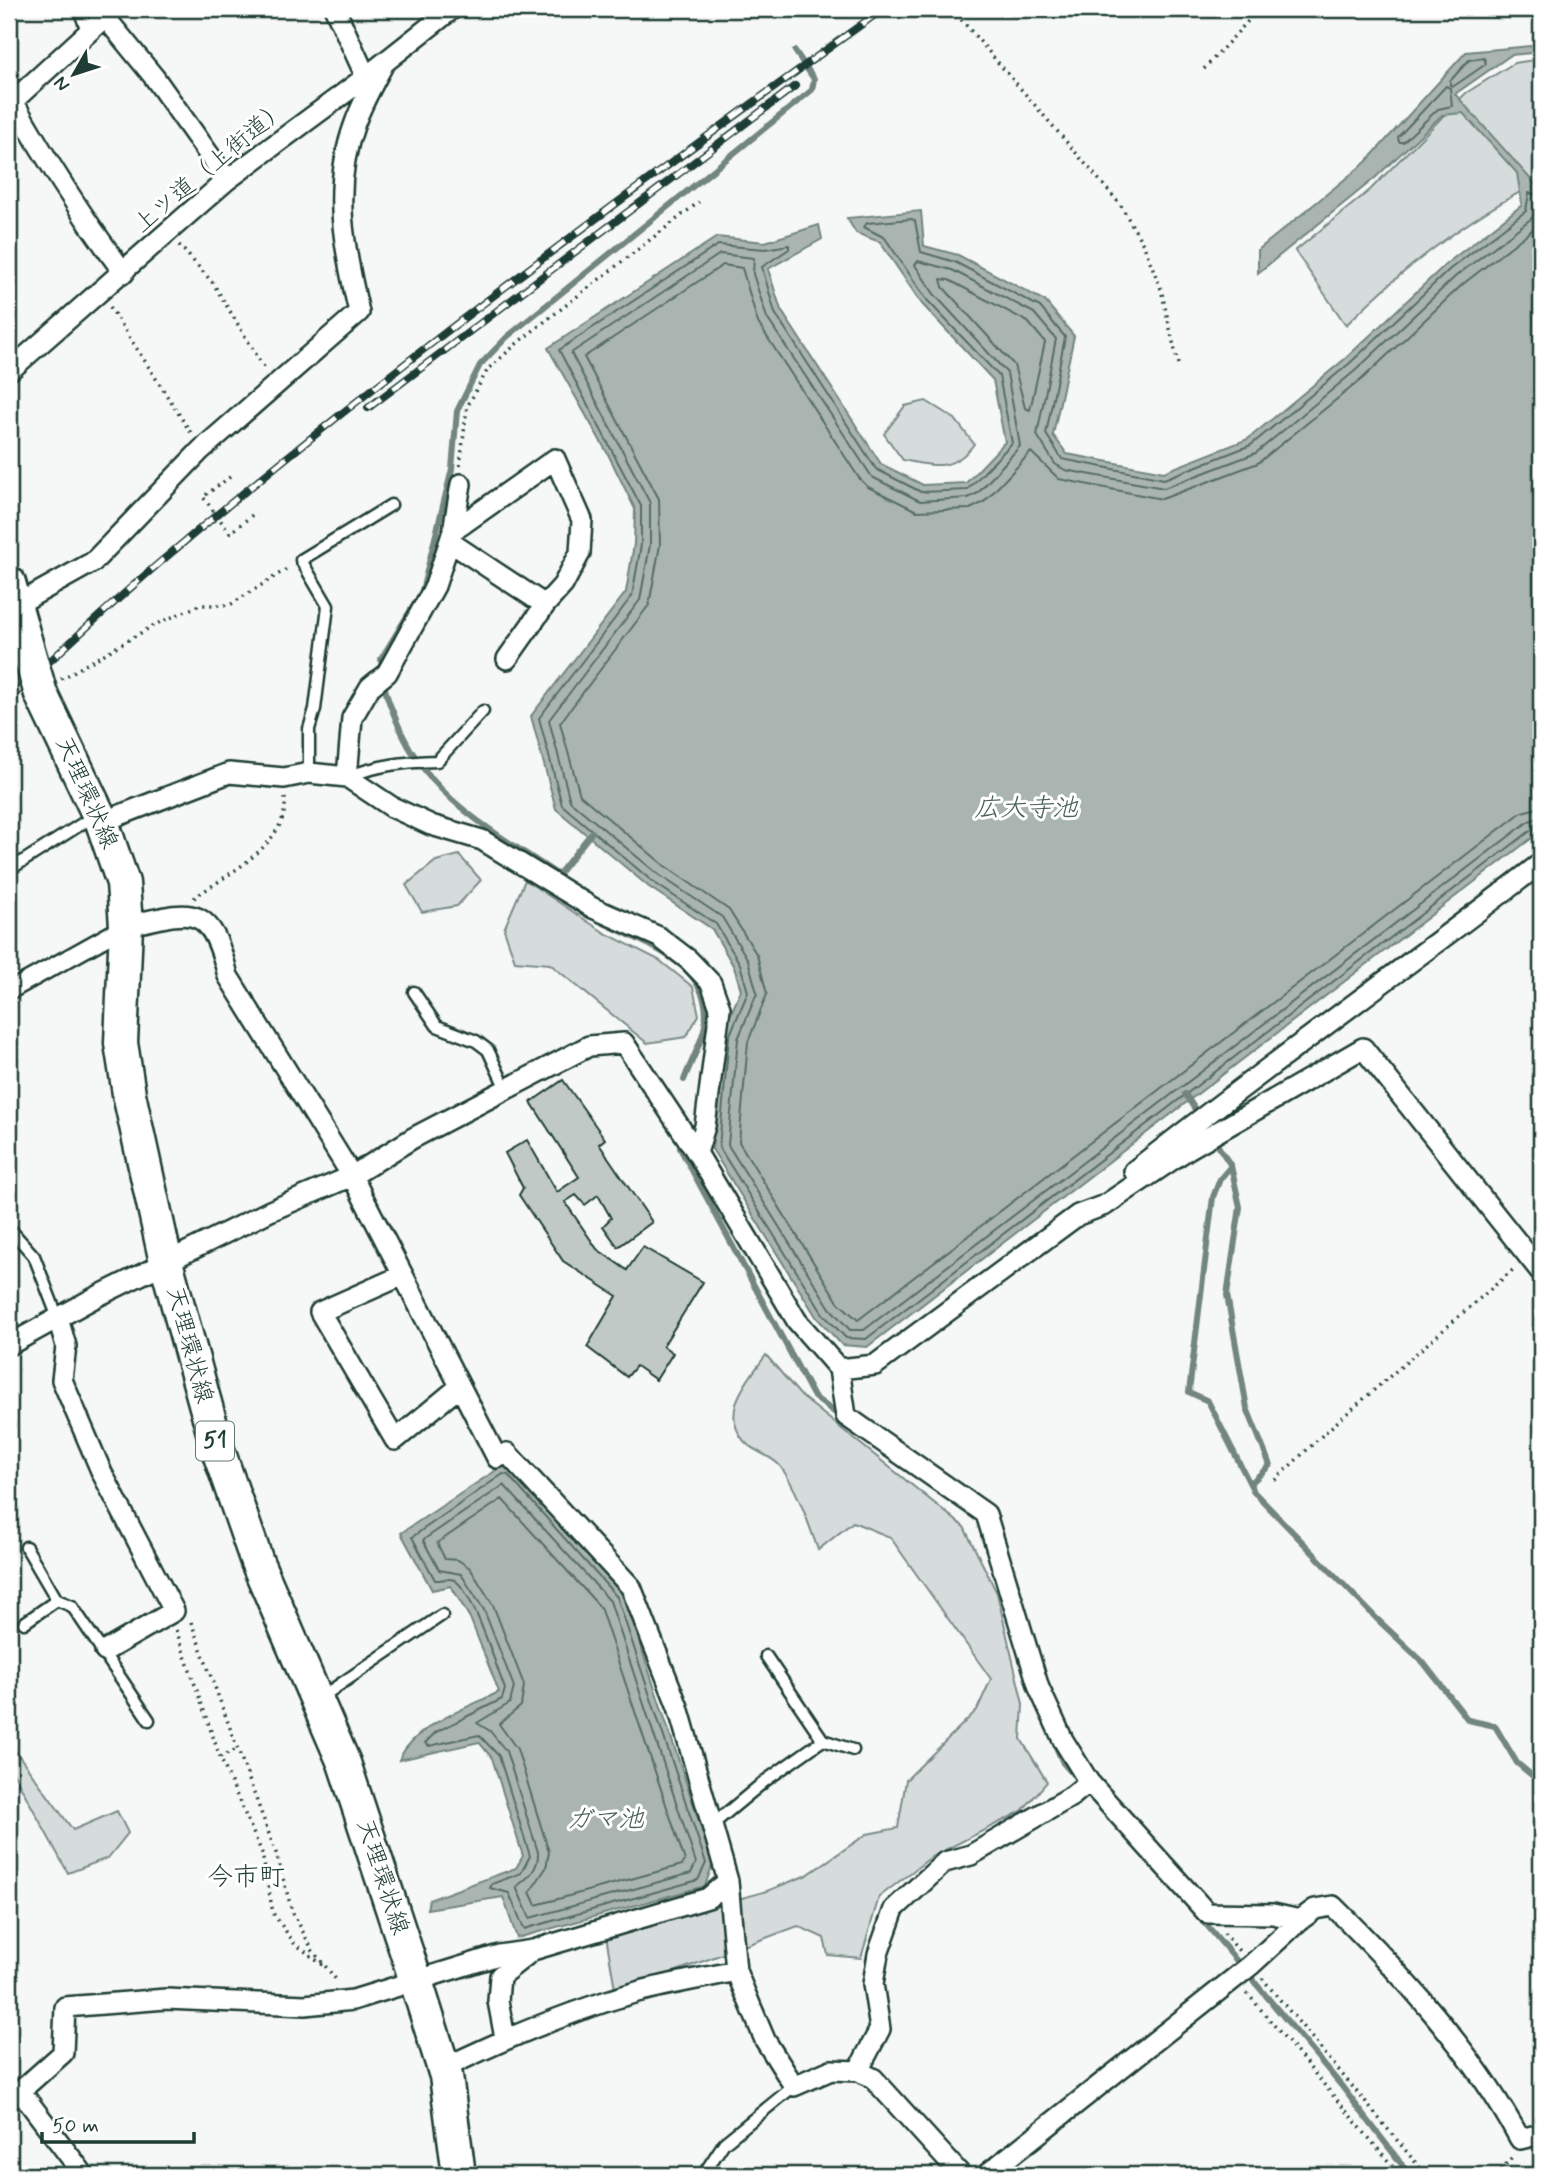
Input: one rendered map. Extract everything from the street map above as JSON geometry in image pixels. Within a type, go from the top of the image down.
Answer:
[{"type":"main road","name":"天理環状線","points":[[12,594],[41,694],[100,818],[123,883],[127,926],[121,1043],[143,1165],[166,1262],[218,1450],[257,1562],[344,1763],[444,2068],[459,2175]]},
{"type":"street","points":[[335,9],[366,77]]},
{"type":"street","name":"上ツ道（上街道）","points":[[9,371],[124,273],[226,180],[383,65],[452,9]]},
{"type":"street","points":[[124,273],[84,220],[11,100],[105,17],[154,77],[226,180]]},
{"type":"street","points":[[12,594],[93,562],[201,450],[359,312],[347,261],[340,212],[342,167],[355,122],[383,65]]},
{"type":"street","points":[[452,536],[555,459],[582,520],[580,552],[563,585],[545,605],[507,659]]},
{"type":"street","points":[[347,777],[352,718],[370,687],[387,673],[435,586],[452,536],[461,484]]},
{"type":"street","points":[[452,536],[545,605]]},
{"type":"street","points":[[100,818],[229,773],[284,778],[309,773],[347,777],[392,807],[431,825],[482,840],[593,908],[659,937],[711,983],[720,1008],[705,1126],[697,1153]]},
{"type":"street","points":[[839,1368],[874,1365],[1078,1215],[1237,1090],[1541,863]]},
{"type":"street","points":[[9,991],[127,926],[183,913],[202,919],[222,948],[228,976],[352,1176],[458,1388],[497,1458],[507,1454],[631,1587],[678,1707],[728,1881],[736,1971],[765,2040],[794,2086],[831,2070],[858,2071],[873,2078],[961,2175]]},
{"type":"street","points":[[9,1345],[166,1262],[270,1211],[352,1176],[413,1138],[589,1046],[624,1043],[697,1153],[797,1321],[839,1368],[846,1416],[986,1514],[1039,1688],[1082,1788],[1207,1913],[1273,1914],[1300,1920]]},
{"type":"street","points":[[1078,1215],[1105,1205],[1188,1149],[1363,1048],[1535,1250],[1541,1272]]},
{"type":"street","points":[[401,1276],[320,1312],[396,1440],[458,1388]]},
{"type":"street","points":[[58,1318],[66,1346],[62,1380],[102,1473],[174,1611],[105,1651]]},
{"type":"street","points":[[858,2071],[880,2029],[873,1984],[878,1954],[894,1909],[945,1861],[971,1855],[1082,1788]]},
{"type":"street","points":[[85,2175],[15,2096],[63,2053],[65,2007],[166,1999],[305,2005],[353,2000],[499,1955],[533,1950],[708,1898],[728,1881]]},
{"type":"street","points":[[986,2175],[1251,1965],[1300,1920],[1315,1909],[1333,1906],[1387,1959],[1497,2097],[1520,2139],[1541,2134]]},
{"type":"street","points":[[505,2038],[498,2001],[500,1976],[533,1950]]},
{"type":"street","points":[[444,2068],[505,2038],[638,1992],[736,1971]]},
{"type":"lane","points":[[79,9],[88,34]]},
{"type":"lane","points":[[309,773],[309,729],[315,709],[328,606],[300,560],[391,505]]},
{"type":"lane","points":[[347,777],[374,766],[404,761],[437,761],[483,711]]},
{"type":"lane","points":[[9,870],[100,818]]},
{"type":"lane","points":[[414,992],[437,1026],[476,1041],[488,1050],[506,1090]]},
{"type":"lane","points":[[9,1228],[33,1256],[58,1318]]},
{"type":"lane","points":[[26,1548],[57,1600],[72,1606],[91,1637],[105,1651],[149,1720]]},
{"type":"lane","points":[[24,1623],[57,1600]]},
{"type":"lane","points":[[317,1701],[442,1615]]},
{"type":"lane","points":[[766,1656],[824,1740],[853,1750]]},
{"type":"lane","points":[[712,1825],[765,1781],[824,1740]]},
{"type":"lane","points":[[703,2175],[724,2144],[794,2086]]},
{"type":"path","points":[[953,9],[1120,204],[1144,246],[1161,289],[1178,364]]},
{"type":"path","points":[[1204,69],[1259,9]]},
{"type":"path","points":[[461,484],[460,454],[467,407],[488,369],[521,340],[699,202]]},
{"type":"path","points":[[169,233],[214,283],[245,332],[267,374],[271,390]]},
{"type":"path","points":[[100,294],[135,342],[201,450]]},
{"type":"path","points":[[230,477],[203,497],[230,533],[256,512]]},
{"type":"path","points":[[41,694],[78,667],[156,624],[200,606],[230,605],[300,560]]},
{"type":"path","points":[[183,913],[192,900],[269,846],[286,806],[284,778]]},
{"type":"path","points":[[1275,1480],[1329,1429],[1535,1250]]},
{"type":"path","points":[[328,1969],[294,1943],[273,1913],[262,1853],[220,1757],[174,1625],[174,1611],[183,1602],[276,1853],[292,1911],[313,1951],[328,1969],[353,2000]]},
{"type":"path","points":[[220,1757],[237,1749]]},
{"type":"path","points":[[1207,1913],[1426,2175]]},
{"type":"path","points":[[1234,1978],[1401,2175]]},
{"type":"path","points":[[1496,2175],[1512,2157],[1520,2139]]},
{"type":"shaded area","points":[[1541,59],[1541,181],[1487,211],[1438,245],[1391,283],[1346,325],[1295,251],[1370,190],[1466,93],[1514,63]]},
{"type":"shaded area","points":[[926,401],[955,419],[974,444],[950,463],[934,465],[903,460],[884,434],[905,406]]},
{"type":"shaded area","points":[[459,855],[481,880],[457,906],[422,912],[406,885],[436,861]]},
{"type":"shaded area","points":[[525,880],[605,933],[659,960],[693,987],[699,1015],[686,1037],[647,1043],[550,964],[515,961],[504,929]]},
{"type":"shaded area","points":[[766,1355],[801,1396],[964,1527],[997,1593],[1023,1704],[1021,1739],[1047,1782],[1022,1811],[931,1857],[879,1897],[861,1958],[828,1955],[824,1938],[798,1926],[674,1972],[615,1989],[606,1936],[767,1891],[807,1875],[867,1834],[898,1828],[906,1780],[977,1710],[991,1679],[890,1537],[853,1522],[818,1550],[802,1506],[780,1466],[748,1445],[737,1430],[734,1418],[739,1396]]},
{"type":"shaded area","points":[[9,1742],[73,1830],[117,1811],[128,1833],[108,1858],[68,1873],[9,1765]]},
{"type":"water","name":"広大寺池","points":[[1541,45],[1541,52],[1511,55],[1455,94],[1541,191],[1541,831],[867,1347],[842,1345],[817,1318],[712,1149],[722,1035],[741,990],[734,967],[712,929],[649,887],[556,809],[531,716],[626,592],[634,544],[635,509],[609,456],[548,348],[717,237],[765,242],[819,225],[822,239],[768,269],[781,310],[881,464],[923,485],[966,483],[1005,442],[993,380],[922,304],[880,242],[856,233],[847,218],[921,211],[924,246],[958,255],[1045,301],[1074,336],[1053,435],[1067,454],[1164,472],[1248,439],[1346,358],[1446,264],[1522,205],[1517,173],[1463,113],[1442,115],[1375,178],[1258,273],[1258,250],[1366,162],[1466,52]]},
{"type":"water","name":"ガマ池","points":[[507,1463],[623,1593],[713,1863],[705,1886],[517,1938],[503,1897],[427,1909],[429,1900],[516,1868],[523,1856],[492,1758],[479,1742],[399,1760],[416,1737],[429,1727],[499,1692],[470,1618],[451,1586],[432,1590],[401,1533]]},
{"type":"building","points":[[563,1080],[605,1139],[599,1144],[652,1222],[618,1247],[603,1226],[611,1218],[598,1195],[585,1205],[576,1195],[565,1202],[597,1249],[627,1270],[643,1247],[703,1282],[663,1346],[673,1353],[656,1380],[636,1366],[627,1377],[587,1347],[617,1296],[563,1261],[519,1195],[523,1188],[505,1153],[527,1140],[557,1192],[579,1177],[531,1102]]},
{"type":"waterway","points":[[422,591],[452,469],[457,411],[480,365],[507,337],[812,90],[814,79],[795,51]]},
{"type":"waterway","points":[[383,671],[381,659],[415,603]]},
{"type":"waterway","points":[[384,682],[397,722],[410,749],[426,772],[444,792],[487,827],[558,875],[592,832]]},
{"type":"waterway","points":[[598,920],[671,958],[687,971],[698,986],[705,1004],[705,1025],[684,1080]]},
{"type":"waterway","points":[[1185,1094],[1200,1117]]},
{"type":"waterway","points":[[1213,1138],[1231,1166],[1240,1207],[1227,1295],[1247,1408],[1270,1465],[1250,1484]]},
{"type":"waterway","points":[[680,1148],[814,1397],[841,1417]]},
{"type":"waterway","points":[[1231,1166],[1220,1179],[1213,1197],[1189,1392],[1208,1401],[1254,1492],[1377,1619],[1423,1662],[1468,1720],[1495,1726],[1517,1763],[1541,1783]]},
{"type":"waterway","points":[[1053,1740],[1063,1763],[1079,1781]]},
{"type":"waterway","points":[[1200,1917],[1340,2084],[1410,2175]]},
{"type":"railway","points":[[9,699],[150,571],[344,411],[611,207],[883,9]]},
{"type":"railway","points":[[368,408],[795,86]]},
{"type":"district","name":"今市町","points":[[246,1878]]}]
